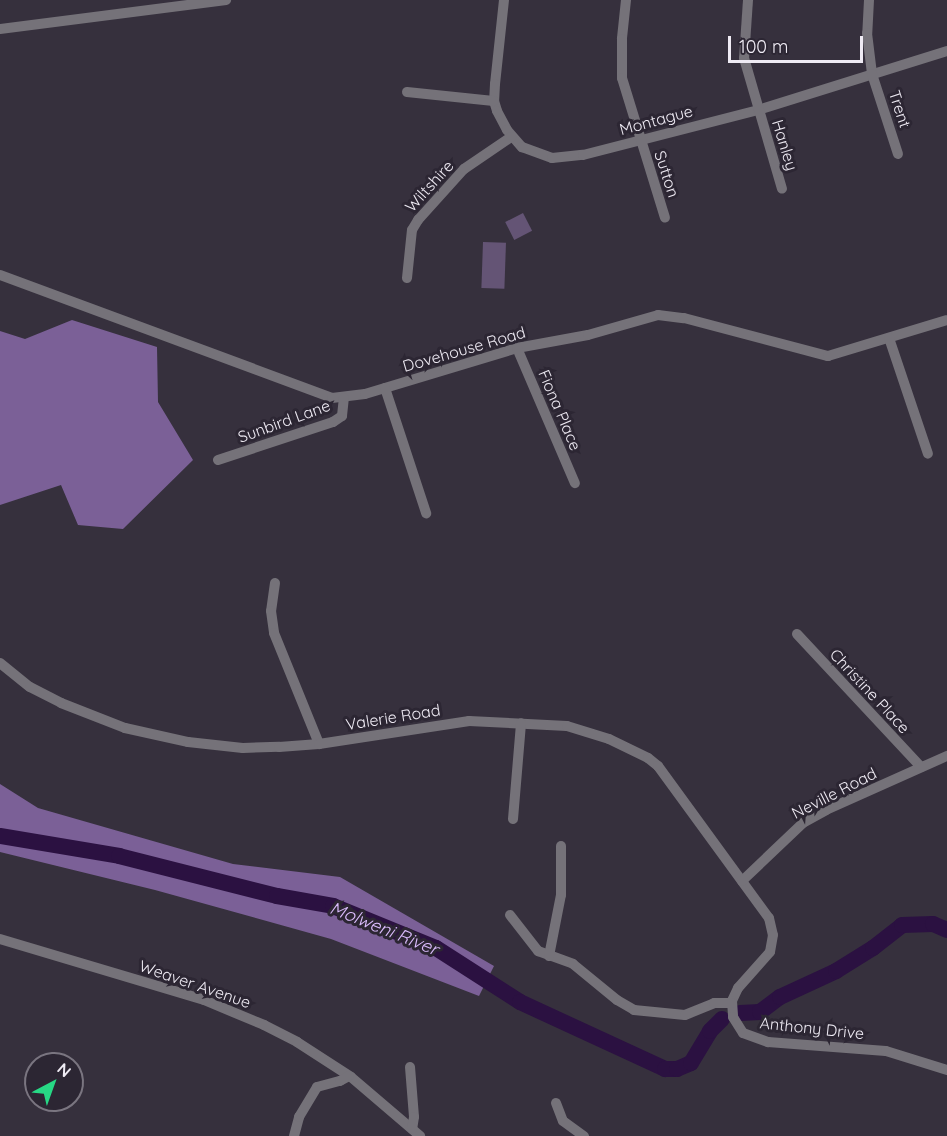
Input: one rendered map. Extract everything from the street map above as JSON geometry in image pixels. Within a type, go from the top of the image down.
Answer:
[{"type":"street","points":[[0,29],[226,0]]},
{"type":"street","name":"Montague","points":[[504,0],[494,101],[499,117],[511,136],[534,153],[561,159],[758,110],[947,51]]},
{"type":"street","name":"Sutton","points":[[626,0],[621,63],[626,93],[665,218]]},
{"type":"street","name":"Hanley","points":[[748,0],[744,58],[782,189]]},
{"type":"street","name":"Trent","points":[[869,0],[867,33],[872,74],[898,154]]},
{"type":"street","points":[[408,92],[494,101]]},
{"type":"street","name":"Wiltshire","points":[[407,278],[410,237],[418,220],[464,169],[511,136]]},
{"type":"street","name":"Dovehouse Road","points":[[0,275],[320,396],[344,398],[517,348],[580,337],[658,315],[679,317],[828,356],[947,320]]},
{"type":"street","points":[[890,338],[928,454]]},
{"type":"street","name":"Fiona Place","points":[[517,348],[575,483]]},
{"type":"street","points":[[385,388],[426,513]]},
{"type":"street","name":"Sunbird Lane","points":[[218,459],[333,422],[342,416],[344,398]]},
{"type":"street","points":[[275,583],[271,610],[274,633],[319,744]]},
{"type":"street","name":"Christine Place","points":[[797,634],[921,767]]},
{"type":"street","name":"Valerie Road","points":[[0,663],[30,687],[52,699],[103,720],[151,735],[188,742],[243,748],[319,744],[460,722],[563,725],[586,730],[651,760],[742,881]]},
{"type":"street","points":[[513,819],[520,723]]},
{"type":"street","points":[[921,767],[947,756]]},
{"type":"street","name":"Neville Road","points":[[742,881],[803,823],[921,767]]},
{"type":"street","points":[[549,956],[561,895],[561,846]]},
{"type":"street","points":[[510,915],[534,948],[573,964],[617,1000],[634,1010],[685,1014],[714,1003],[732,1003],[738,988],[768,955],[773,938],[769,918],[742,881]]},
{"type":"street","name":"Weaver Avenue","points":[[0,939],[204,1000],[236,1012],[291,1039],[348,1076],[416,1132]]},
{"type":"street","name":"Anthony Drive","points":[[732,1003],[733,1017],[738,1028],[751,1038],[886,1051],[947,1070]]},
{"type":"street","points":[[410,1067],[416,1132]]},
{"type":"street","points":[[294,1136],[299,1117],[316,1087],[340,1081],[348,1076]]},
{"type":"street","points":[[556,1103],[563,1120],[584,1136]]},
{"type":"shaded area","points":[[523,213],[532,231],[514,240],[505,222]]},
{"type":"shaded area","points":[[483,242],[506,243],[504,289],[481,288]]},
{"type":"shaded area","points":[[72,320],[157,347],[158,402],[193,460],[123,529],[78,525],[61,485],[0,505],[0,331],[25,339]]},
{"type":"shaded area","points":[[0,784],[38,808],[233,864],[340,877],[494,966],[479,996],[331,939],[155,890],[0,852]]},
{"type":"waterway","name":"Molweni River","points":[[0,836],[119,856],[277,896],[333,906],[436,948],[520,1002],[665,1069],[677,1069],[691,1063],[710,1031],[722,1019]]},
{"type":"waterway","name":"Molweni River","points":[[740,1013],[760,1012],[780,997],[836,971],[873,948],[902,925],[933,924],[947,930]]}]
